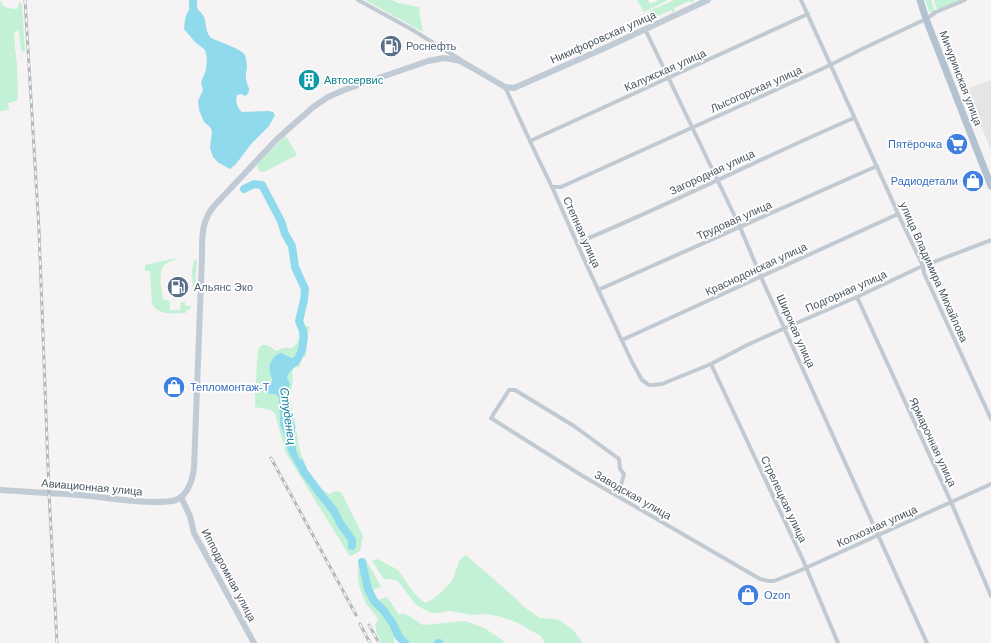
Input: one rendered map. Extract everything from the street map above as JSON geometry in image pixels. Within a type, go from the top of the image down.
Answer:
[{"type":"main road","name":"Никифоровская улица","points":[[505,87],[517,87],[708,0]]},
{"type":"main road","name":"Мичуринская улица","points":[[920,0],[991,186]]},
{"type":"main road","points":[[181,497],[189,486],[194,474],[202,249],[204,223],[209,212],[235,182],[276,140],[312,108],[328,97],[344,90],[435,59],[444,58],[460,62],[471,67],[505,87]]},
{"type":"main road","name":"Авиационная улица","points":[[0,490],[79,495],[144,502],[167,502],[181,497]]},
{"type":"main road","name":"Ипподромная улица","points":[[181,497],[190,516],[194,533],[254,643]]},
{"type":"street","points":[[358,0],[412,29],[471,67]]},
{"type":"street","name":"улица Владимира Михайлова","points":[[801,0],[923,266],[924,273],[991,419]]},
{"type":"street","name":"Лысогорская улица","points":[[552,187],[560,187],[692,128],[831,65],[926,19],[936,12],[965,0]]},
{"type":"street","name":"Калужская улица","points":[[530,141],[808,14]]},
{"type":"street","name":"Широкая улица","points":[[645,29],[740,227],[761,277],[927,643]]},
{"type":"street","name":"Степная улица","points":[[505,87],[598,290],[639,376],[645,382]]},
{"type":"street","name":"Загородная улица","points":[[577,243],[854,118]]},
{"type":"street","name":"Трудовая улица","points":[[598,290],[877,166]]},
{"type":"street","name":"Краснодонская улица","points":[[622,340],[898,214]]},
{"type":"street","name":"Подгорная улица","points":[[645,382],[653,385],[662,384],[711,364],[747,345],[857,297],[923,266],[991,240]]},
{"type":"street","name":"Ярмарочная улица","points":[[857,297],[951,502],[991,596]]},
{"type":"street","name":"Стрелецкая улица","points":[[711,364],[806,568],[838,643]]},
{"type":"street","name":"Заводская улица","points":[[618,496],[624,474],[620,469],[619,459],[562,418],[515,390],[509,390],[491,418],[581,475],[756,577],[769,581]]},
{"type":"street","name":"Колхозная улица","points":[[769,581],[806,568],[991,484]]},
{"type":"shaded area","points":[[991,80],[991,151],[967,89]]},
{"type":"green space","points":[[0,0],[4,7],[8,8],[17,9],[19,2],[22,5],[25,51],[23,52],[21,50],[19,32],[16,30],[14,34],[18,97],[16,101],[8,103],[8,110],[0,111]]},
{"type":"green space","points":[[365,0],[392,0],[398,3],[419,7],[423,32]]},
{"type":"green space","points":[[637,0],[648,0],[650,4],[659,0],[668,0],[644,12]]},
{"type":"green space","points":[[674,0],[694,1],[692,3],[689,1],[674,8],[674,12],[671,10],[653,18],[650,11]]},
{"type":"green space","points":[[925,0],[931,0],[935,11],[933,13],[929,11]]},
{"type":"green space","points":[[934,0],[960,0],[937,10]]},
{"type":"green space","points":[[649,12],[653,20],[645,23],[642,18]]},
{"type":"green space","points":[[285,136],[297,155],[266,171],[259,171],[257,166],[258,163]]},
{"type":"green space","points":[[176,258],[167,263],[162,270],[160,279],[162,294],[164,300],[168,300],[170,302],[170,310],[180,310],[181,302],[185,302],[185,306],[191,306],[189,310],[186,310],[186,313],[167,313],[155,308],[152,304],[150,271],[145,271],[145,265]]},
{"type":"green space","points":[[197,260],[194,292],[192,270],[194,261]]},
{"type":"green space","points":[[308,326],[310,329],[306,334],[304,346],[306,356],[300,357],[300,367],[293,367],[291,390],[289,394],[296,428],[299,447],[309,477],[321,489],[329,494],[335,491],[341,492],[363,536],[360,551],[351,556],[286,453],[275,414],[271,410],[255,407],[258,350],[262,345],[267,345],[276,351],[283,348],[292,348],[297,343],[300,331]],"holes":[[[282,353],[297,360],[287,377],[290,384],[286,401],[296,430],[296,449],[304,468],[288,451],[285,436],[280,425],[279,399],[269,384],[272,379],[270,371]]]},
{"type":"green space","points":[[466,555],[524,607],[540,618],[561,621],[573,630],[583,643],[545,643],[541,636],[516,622],[498,616],[486,614],[473,615],[449,611],[431,613],[416,605],[397,581],[384,579],[372,561],[378,559],[398,570],[414,593],[425,603],[437,596],[450,583],[460,561]]},
{"type":"green space","points":[[366,560],[381,587],[373,590],[377,600],[387,597],[399,615],[402,613],[423,625],[465,621],[484,628],[504,641],[503,643],[399,643],[397,632],[394,638],[394,643],[382,643],[377,634],[375,625],[378,620],[366,603],[358,582],[359,564]]},
{"type":"water","points":[[193,7],[202,14],[208,34],[211,38],[235,48],[245,55],[247,67],[246,78],[249,92],[245,96],[241,94],[237,95],[236,97],[236,102],[242,112],[269,111],[273,112],[275,115],[269,126],[230,169],[219,163],[213,157],[210,148],[212,131],[204,122],[199,110],[198,101],[203,90],[201,82],[206,70],[207,58],[205,50],[195,42],[184,29],[188,11]]},
{"type":"water","points":[[280,353],[292,358],[297,358],[287,377],[290,384],[286,401],[295,426],[296,449],[304,468],[304,472],[301,471],[295,464],[288,451],[285,436],[280,425],[279,399],[276,394],[266,392],[272,380],[270,363],[277,354]]},
{"type":"waterway","name":"Студенец","points":[[193,0],[193,7],[196,17]]},
{"type":"waterway","name":"Студенец","points":[[244,189],[254,184],[262,185],[292,246],[295,267],[305,289],[299,321],[304,337],[302,350],[297,360],[289,367]]},
{"type":"waterway","name":"Студенец","points":[[300,463],[304,472],[334,511],[340,523],[352,540],[352,546]]},
{"type":"waterway","name":"Студенец","points":[[362,562],[368,589],[374,601],[384,611],[393,624],[399,637],[405,643]]},
{"type":"railway","points":[[25,0],[39,230],[49,493],[57,643]]},
{"type":"railway","points":[[271,458],[356,615]]},
{"type":"railway","points":[[360,624],[370,643]]},
{"type":"railway","points":[[369,625],[379,643]]},
{"type":"place","name":"Роснефть","points":[[391,46]]},
{"type":"place","name":"Автосервис","points":[[309,80]]},
{"type":"place","name":"Пятёрочка","points":[[957,144]]},
{"type":"place","name":"Радиодетали","points":[[973,181]]},
{"type":"place","name":"Альянс Эко","points":[[178,287]]},
{"type":"place","name":"Тепломонтаж-Т","points":[[174,387]]},
{"type":"place","name":"Ozon","points":[[748,595]]}]
